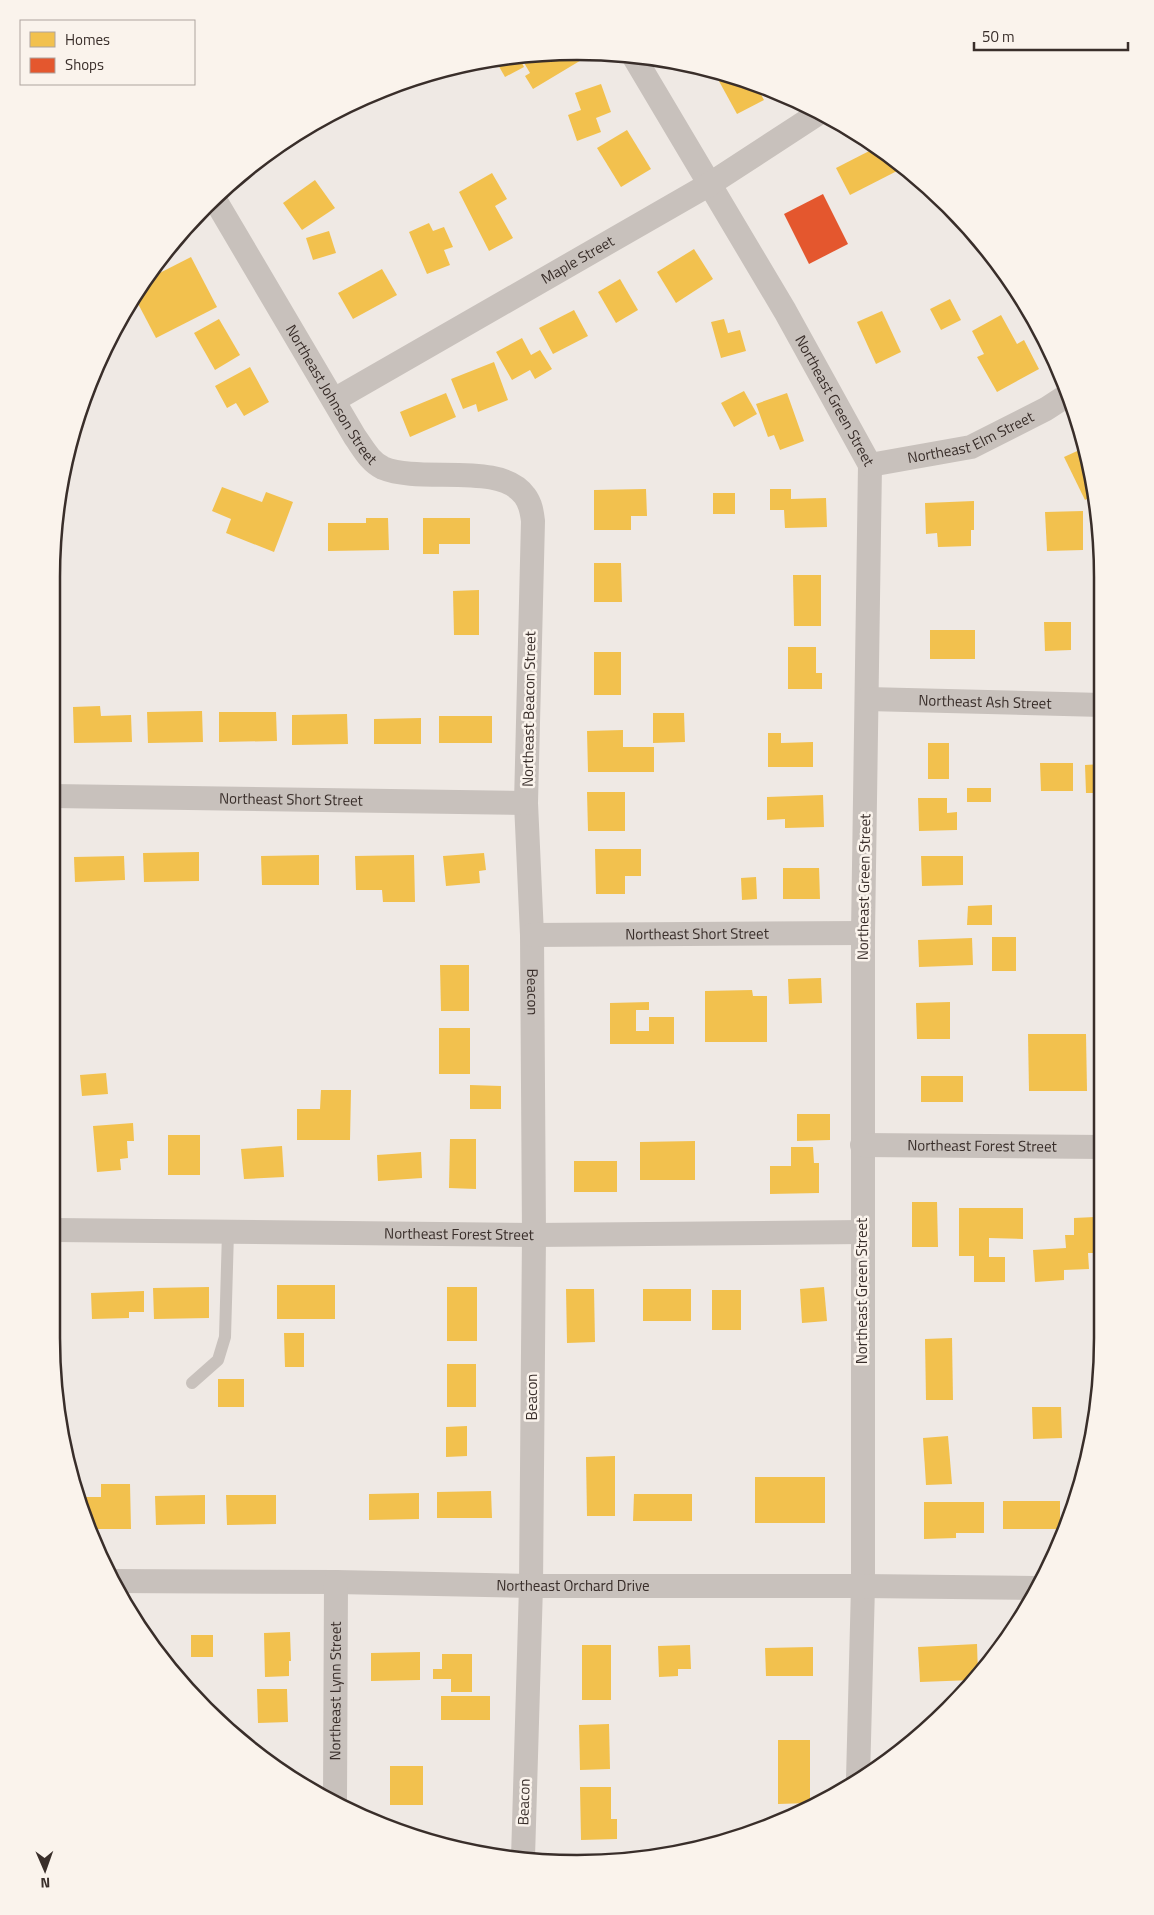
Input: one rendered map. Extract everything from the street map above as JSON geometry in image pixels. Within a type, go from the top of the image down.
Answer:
[{"type":"street","name":"Northeast Green Street","points":[[638,63],[784,311],[870,465],[863,933],[863,1586],[858,1772]]},
{"type":"street","name":"Maple Street","points":[[334,400],[710,184],[813,117]]},
{"type":"street","name":"Northeast Johnson Street","points":[[218,205],[355,437],[371,460],[382,468],[413,474],[476,476],[507,481],[518,487]]},
{"type":"street","name":"Northeast Elm Street","points":[[870,465],[971,447],[1046,409],[1062,398]]},
{"type":"street","name":"Northeast Beacon Street","points":[[518,487],[530,504],[533,521],[526,803],[532,935]]},
{"type":"street","name":"Northeast Ash Street","points":[[868,699],[1094,705]]},
{"type":"street","name":"Northeast Short Street","points":[[60,796],[526,803]]},
{"type":"street","name":"Northeast Short Street","points":[[532,935],[863,933]]},
{"type":"street","name":"Beacon","points":[[523,1852],[531,1586],[534,1235],[532,935]]},
{"type":"street","name":"Northeast Forest Street","points":[[862,1145],[1094,1147]]},
{"type":"street","name":"Northeast Forest Street","points":[[60,1230],[534,1235],[862,1232]]},
{"type":"street","name":"Northeast Orchard Drive","points":[[121,1581],[336,1582],[531,1586],[1030,1588]]},
{"type":"street","name":"Northeast Lynn Street","points":[[335,1795],[336,1582]]},
{"type":"lane","points":[[192,1383],[218,1360],[225,1337],[228,1232]]},
{"type":"building: Homes","points":[[581,60],[533,89],[525,76],[530,73],[524,63]]},
{"type":"building: Homes","points":[[522,63],[524,67],[505,77],[499,66]]},
{"type":"building: Homes","points":[[718,80],[761,94],[764,100],[737,114]]},
{"type":"building: Homes","points":[[601,84],[611,112],[596,118],[601,132],[577,141],[568,115],[581,110],[575,93]]},
{"type":"building: Homes","points":[[627,130],[651,169],[621,187],[597,148]]},
{"type":"building: Homes","points":[[869,151],[897,171],[850,195],[836,168]]},
{"type":"building: Homes","points":[[492,173],[507,199],[495,206],[513,238],[489,251],[459,192]]},
{"type":"building: Homes","points":[[315,180],[335,208],[302,230],[283,203]]},
{"type":"building: Homes","points":[[429,223],[433,231],[444,227],[453,247],[444,250],[450,265],[427,274],[409,232]]},
{"type":"building: Homes","points":[[329,231],[336,253],[313,260],[306,238]]},
{"type":"building: Homes","points":[[694,249],[713,279],[676,303],[657,272]]},
{"type":"building: Homes","points":[[191,257],[217,307],[156,338],[138,304],[159,273]]},
{"type":"building: Homes","points":[[382,269],[397,295],[353,319],[338,293]]},
{"type":"building: Homes","points":[[620,279],[638,310],[616,323],[598,292]]},
{"type":"building: Homes","points":[[950,299],[961,320],[941,330],[930,309]]},
{"type":"building: Homes","points":[[574,310],[588,336],[553,354],[539,328]]},
{"type":"building: Homes","points":[[882,311],[901,352],[876,364],[857,322]]},
{"type":"building: Homes","points":[[1001,315],[1017,344],[1024,340],[1039,369],[997,392],[977,357],[984,354],[972,331]]},
{"type":"building: Homes","points":[[219,319],[240,355],[215,370],[194,333]]},
{"type":"building: Homes","points":[[724,319],[728,333],[740,330],[746,351],[721,358],[711,322]]},
{"type":"building: Homes","points":[[522,338],[531,355],[540,350],[552,369],[535,379],[530,370],[512,380],[496,352]]},
{"type":"building: Homes","points":[[494,362],[508,400],[478,412],[476,404],[463,409],[451,379]]},
{"type":"building: Homes","points":[[250,367],[269,402],[244,416],[236,403],[227,408],[215,386]]},
{"type":"building: Homes","points":[[744,391],[757,414],[734,427],[721,403]]},
{"type":"building: Homes","points":[[446,393],[456,417],[410,437],[400,412]]},
{"type":"building: Homes","points":[[787,393],[804,441],[780,450],[774,435],[768,437],[756,404]]},
{"type":"building: Homes","points":[[1078,451],[1088,498],[1085,500],[1064,457]]},
{"type":"building: Homes","points":[[222,487],[262,502],[266,492],[293,502],[274,552],[226,533],[231,519],[212,511]]},
{"type":"building: Homes","points":[[646,489],[647,516],[631,516],[631,530],[594,530],[594,490]]},
{"type":"building: Homes","points":[[770,489],[791,489],[791,499],[826,498],[827,527],[785,528],[784,510],[770,510]]},
{"type":"building: Homes","points":[[713,493],[735,493],[735,514],[713,514]]},
{"type":"building: Homes","points":[[974,501],[974,530],[971,530],[971,546],[938,547],[937,533],[926,534],[925,503]]},
{"type":"building: Homes","points":[[1083,511],[1083,550],[1047,551],[1045,512]]},
{"type":"building: Homes","points":[[366,518],[388,518],[389,550],[328,551],[328,523],[366,523]]},
{"type":"building: Homes","points":[[423,518],[470,518],[470,544],[439,544],[439,554],[423,554]]},
{"type":"building: Homes","points":[[594,563],[621,563],[622,602],[594,602]]},
{"type":"building: Homes","points":[[793,575],[821,575],[821,626],[794,626]]},
{"type":"building: Homes","points":[[479,590],[479,635],[454,635],[453,591]]},
{"type":"building: Homes","points":[[1044,622],[1071,622],[1071,650],[1045,651]]},
{"type":"building: Homes","points":[[930,630],[975,630],[975,659],[930,659]]},
{"type":"building: Homes","points":[[788,647],[816,647],[816,673],[822,673],[822,689],[788,689]]},
{"type":"building: Homes","points":[[594,652],[621,652],[621,695],[594,695]]},
{"type":"building: Homes","points":[[100,706],[101,716],[131,715],[132,742],[74,743],[73,707]]},
{"type":"building: Homes","points":[[202,711],[203,742],[148,743],[147,712]]},
{"type":"building: Homes","points":[[219,712],[276,712],[277,741],[219,742]]},
{"type":"building: Homes","points":[[653,713],[684,713],[685,742],[653,743]]},
{"type":"building: Homes","points":[[347,714],[348,744],[292,745],[292,715]]},
{"type":"building: Homes","points":[[439,716],[492,716],[492,743],[439,743]]},
{"type":"building: Homes","points":[[421,718],[421,744],[374,744],[374,719]]},
{"type":"building: Homes","points":[[623,730],[623,747],[654,747],[654,772],[588,772],[587,731]]},
{"type":"building: Homes","points":[[768,733],[781,733],[781,743],[813,742],[813,767],[768,767]]},
{"type":"building: Homes","points":[[928,743],[949,743],[949,779],[928,779]]},
{"type":"building: Homes","points":[[1040,763],[1073,763],[1073,791],[1041,791]]},
{"type":"building: Homes","points":[[1094,764],[1094,793],[1086,793],[1085,765]]},
{"type":"building: Homes","points":[[967,788],[991,788],[991,802],[967,802]]},
{"type":"building: Homes","points":[[587,792],[625,792],[625,831],[588,831]]},
{"type":"building: Homes","points":[[823,795],[824,827],[785,828],[785,819],[767,820],[767,797]]},
{"type":"building: Homes","points":[[918,798],[947,798],[947,813],[957,812],[957,830],[919,831]]},
{"type":"building: Homes","points":[[595,849],[641,849],[641,876],[625,876],[625,894],[596,894]]},
{"type":"building: Homes","points":[[199,852],[199,881],[144,882],[143,853]]},
{"type":"building: Homes","points":[[484,853],[486,870],[479,871],[480,883],[446,886],[443,856]]},
{"type":"building: Homes","points":[[319,855],[319,885],[262,885],[261,856]]},
{"type":"building: Homes","points":[[414,855],[415,902],[383,902],[382,890],[356,890],[355,856]]},
{"type":"building: Homes","points":[[124,856],[125,880],[75,882],[74,857]]},
{"type":"building: Homes","points":[[921,856],[963,856],[963,885],[922,886]]},
{"type":"building: Homes","points":[[783,868],[819,868],[820,899],[783,899]]},
{"type":"building: Homes","points":[[756,877],[757,899],[742,900],[741,878]]},
{"type":"building: Homes","points":[[992,905],[992,925],[967,925],[968,906]]},
{"type":"building: Homes","points":[[992,937],[1016,937],[1016,971],[992,971]]},
{"type":"building: Homes","points":[[972,938],[973,965],[919,967],[918,940]]},
{"type":"building: Homes","points":[[440,965],[469,965],[469,1011],[441,1011]]},
{"type":"building: Homes","points":[[821,978],[822,1003],[789,1004],[788,979]]},
{"type":"building: Homes","points":[[752,990],[753,996],[767,996],[767,1042],[705,1042],[705,991]]},
{"type":"building: Homes","points":[[649,1002],[649,1010],[636,1010],[636,1031],[649,1031],[649,1017],[674,1017],[674,1044],[610,1044],[610,1003]]},
{"type":"building: Homes","points":[[950,1002],[950,1039],[917,1039],[916,1003]]},
{"type":"building: Homes","points":[[439,1028],[470,1028],[470,1074],[439,1074]]},
{"type":"building: Homes","points":[[1028,1034],[1086,1034],[1087,1091],[1029,1091]]},
{"type":"building: Homes","points":[[106,1073],[108,1094],[82,1096],[80,1075]]},
{"type":"building: Homes","points":[[921,1076],[963,1076],[963,1102],[921,1102]]},
{"type":"building: Homes","points":[[470,1085],[501,1086],[501,1109],[470,1109]]},
{"type":"building: Homes","points":[[321,1090],[351,1090],[350,1140],[297,1140],[297,1109],[320,1109]]},
{"type":"building: Homes","points":[[797,1114],[830,1114],[830,1140],[797,1141]]},
{"type":"building: Homes","points":[[133,1123],[134,1141],[127,1141],[128,1158],[120,1159],[121,1170],[97,1172],[93,1126]]},
{"type":"building: Homes","points":[[168,1135],[200,1135],[200,1175],[168,1175]]},
{"type":"building: Homes","points":[[450,1139],[476,1139],[476,1189],[449,1188]]},
{"type":"building: Homes","points":[[695,1141],[695,1180],[640,1180],[640,1142]]},
{"type":"building: Homes","points":[[282,1146],[284,1177],[244,1179],[241,1149]]},
{"type":"building: Homes","points":[[791,1147],[813,1147],[814,1163],[819,1163],[819,1193],[770,1194],[770,1166],[791,1166]]},
{"type":"building: Homes","points":[[421,1152],[422,1178],[378,1181],[377,1155]]},
{"type":"building: Homes","points":[[574,1161],[617,1161],[617,1192],[574,1192]]},
{"type":"building: Homes","points":[[912,1202],[937,1202],[938,1247],[912,1247]]},
{"type":"building: Homes","points":[[959,1208],[1023,1208],[1023,1239],[989,1238],[989,1257],[1005,1257],[1005,1282],[974,1282],[974,1256],[959,1256]]},
{"type":"building: Homes","points":[[1094,1217],[1094,1253],[1088,1253],[1089,1269],[1064,1270],[1064,1280],[1035,1282],[1033,1250],[1066,1248],[1065,1235],[1074,1235],[1074,1218]]},
{"type":"building: Homes","points":[[277,1285],[335,1285],[335,1319],[277,1319]]},
{"type":"building: Homes","points":[[209,1287],[209,1318],[154,1319],[153,1288]]},
{"type":"building: Homes","points":[[447,1287],[477,1287],[477,1341],[447,1341]]},
{"type":"building: Homes","points":[[824,1287],[827,1321],[802,1323],[800,1289]]},
{"type":"building: Homes","points":[[566,1289],[594,1289],[595,1342],[567,1343]]},
{"type":"building: Homes","points":[[643,1289],[691,1289],[691,1321],[643,1321]]},
{"type":"building: Homes","points":[[712,1290],[741,1290],[741,1330],[712,1330]]},
{"type":"building: Homes","points":[[144,1291],[144,1312],[129,1312],[129,1318],[92,1319],[91,1293]]},
{"type":"building: Homes","points":[[284,1333],[304,1333],[304,1367],[285,1367]]},
{"type":"building: Homes","points":[[952,1338],[953,1400],[926,1400],[925,1339]]},
{"type":"building: Homes","points":[[447,1364],[476,1364],[476,1407],[447,1407]]},
{"type":"building: Homes","points":[[218,1379],[244,1379],[244,1407],[218,1407]]},
{"type":"building: Homes","points":[[1032,1407],[1061,1407],[1062,1438],[1033,1439]]},
{"type":"building: Homes","points":[[467,1426],[467,1456],[446,1457],[446,1427]]},
{"type":"building: Homes","points":[[948,1436],[952,1484],[926,1485],[923,1438]]},
{"type":"building: Homes","points":[[615,1456],[615,1516],[587,1516],[586,1457]]},
{"type":"building: Homes","points":[[755,1477],[825,1477],[825,1523],[755,1523]]},
{"type":"building: Homes","points":[[101,1484],[130,1484],[131,1529],[96,1529],[85,1497],[101,1497]]},
{"type":"building: Homes","points":[[491,1491],[492,1518],[437,1518],[437,1492]]},
{"type":"building: Homes","points":[[419,1493],[419,1519],[369,1520],[369,1494]]},
{"type":"building: Homes","points":[[634,1494],[692,1494],[692,1521],[633,1521]]},
{"type":"building: Homes","points":[[205,1495],[205,1524],[156,1525],[155,1496]]},
{"type":"building: Homes","points":[[226,1495],[276,1495],[276,1524],[227,1525]]},
{"type":"building: Homes","points":[[1003,1501],[1060,1501],[1060,1523],[1058,1529],[1003,1529]]},
{"type":"building: Homes","points":[[924,1502],[984,1502],[984,1533],[956,1533],[956,1538],[924,1539]]},
{"type":"building: Homes","points":[[290,1632],[291,1661],[289,1661],[289,1676],[265,1677],[264,1633]]},
{"type":"building: Homes","points":[[191,1635],[213,1635],[213,1657],[191,1657]]},
{"type":"building: Homes","points":[[977,1644],[978,1665],[965,1680],[920,1682],[918,1647]]},
{"type":"building: Homes","points":[[582,1645],[611,1645],[611,1700],[582,1700]]},
{"type":"building: Homes","points":[[690,1645],[691,1669],[678,1669],[678,1676],[659,1677],[658,1646]]},
{"type":"building: Homes","points":[[813,1647],[813,1676],[766,1676],[765,1648]]},
{"type":"building: Homes","points":[[420,1652],[420,1680],[371,1681],[371,1653]]},
{"type":"building: Homes","points":[[442,1654],[472,1654],[472,1692],[451,1692],[451,1679],[433,1679],[433,1669],[442,1669]]},
{"type":"building: Homes","points":[[257,1689],[287,1689],[288,1722],[258,1723]]},
{"type":"building: Homes","points":[[441,1696],[490,1696],[490,1720],[441,1720]]},
{"type":"building: Homes","points":[[609,1724],[610,1769],[580,1770],[579,1725]]},
{"type":"building: Homes","points":[[778,1740],[810,1740],[810,1800],[803,1803],[778,1804]]},
{"type":"building: Homes","points":[[390,1766],[423,1766],[423,1805],[390,1805]]},
{"type":"building: Homes","points":[[580,1787],[611,1787],[611,1819],[617,1819],[617,1839],[581,1840]]},
{"type":"building: Shops","points":[[823,194],[848,244],[809,264],[784,214]]}]
